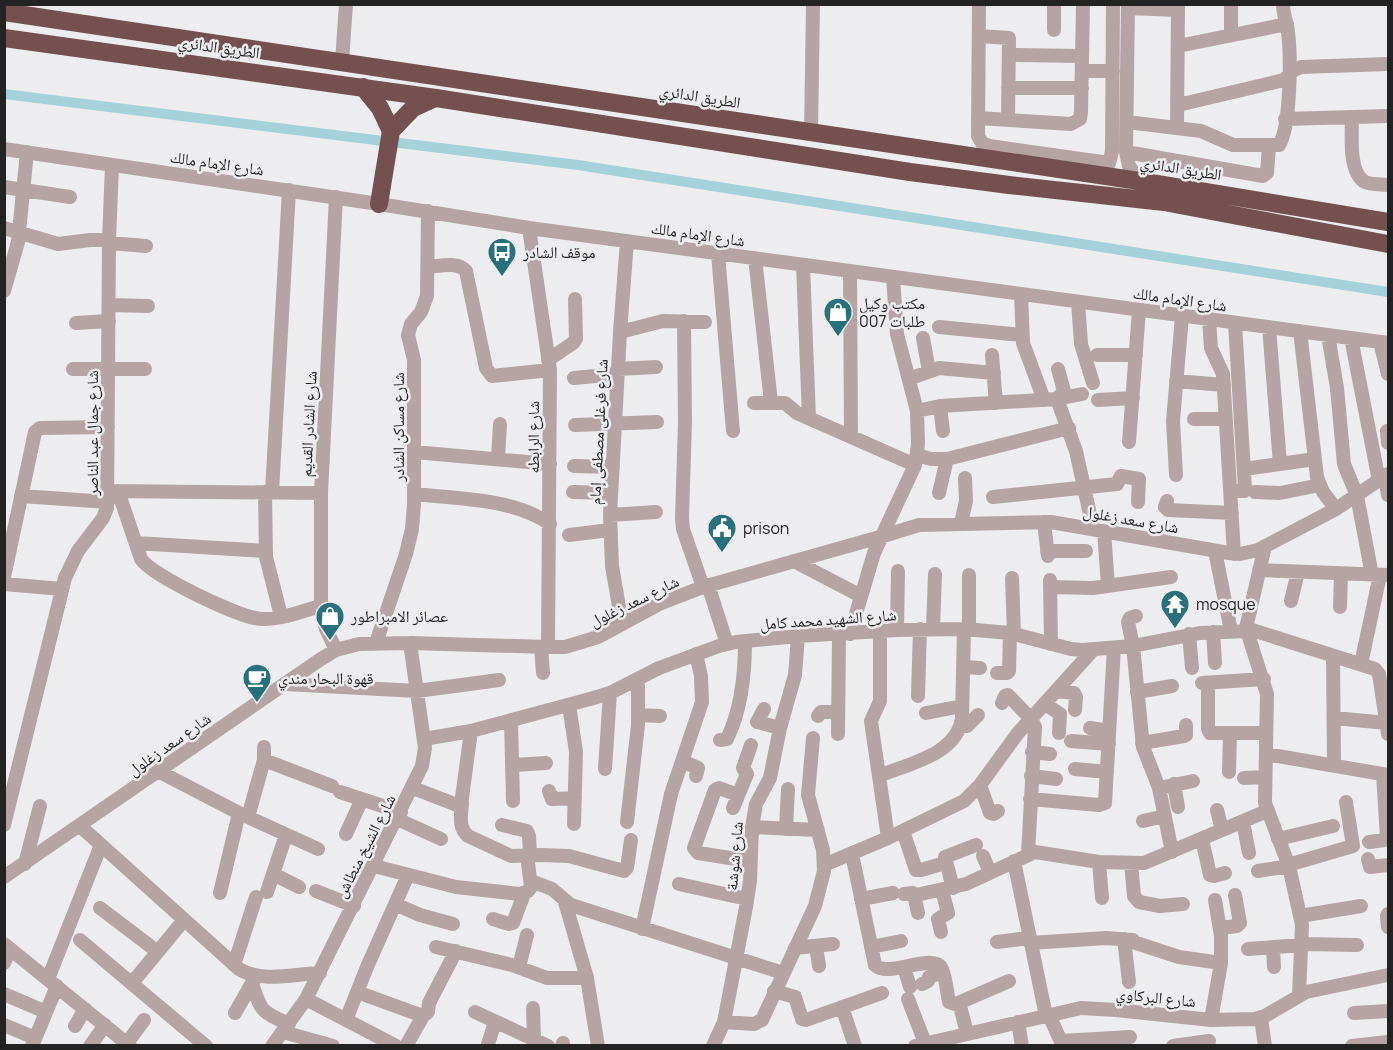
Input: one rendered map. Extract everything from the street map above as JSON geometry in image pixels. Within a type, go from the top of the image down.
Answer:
[{"type":"highway","name":"الطريق الدائري","points":[[15,10],[812,133],[1103,169],[1139,181],[1389,222]]},
{"type":"highway","name":"الطريق الدائري","points":[[4,38],[363,87],[910,172],[1164,202],[1389,244]]},
{"type":"highway","points":[[363,87],[380,108],[391,131]]},
{"type":"highway","points":[[379,204],[391,131],[412,108],[436,98]]},
{"type":"highway","points":[[864,164],[871,158],[872,153],[869,143],[865,140]]},
{"type":"highway","points":[[910,172],[904,159],[911,147]]},
{"type":"street","points":[[342,61],[346,4]]},
{"type":"street","points":[[812,133],[813,4]]},
{"type":"street","points":[[979,4],[978,136],[985,145],[1103,169],[1112,151],[1113,4]]},
{"type":"street","points":[[1054,4],[1054,30]]},
{"type":"street","points":[[978,118],[1074,123],[1081,116],[1083,4]]},
{"type":"street","points":[[1231,4],[1231,35]]},
{"type":"street","points":[[1127,122],[1204,132],[1233,145],[1273,146],[1281,143],[1286,119],[1290,75],[1290,45],[1287,24],[1283,15],[1283,4]]},
{"type":"street","points":[[1139,181],[1129,166],[1126,152],[1128,6],[1178,7],[1178,128]]},
{"type":"street","points":[[1178,46],[1287,24]]},
{"type":"street","points":[[979,36],[1007,36],[1008,120]]},
{"type":"street","points":[[1009,55],[1082,56]]},
{"type":"street","points":[[1178,105],[1284,80],[1301,68],[1389,64]]},
{"type":"street","points":[[1082,71],[1113,71]]},
{"type":"street","points":[[1008,88],[1082,88]]},
{"type":"street","points":[[1286,119],[1389,116]]},
{"type":"street","points":[[1352,117],[1352,158],[1359,177],[1368,183],[1389,185]]},
{"type":"street","points":[[1126,152],[1263,176],[1267,173],[1273,146]]},
{"type":"street","name":"شارع الإمام مالك","points":[[4,149],[336,197],[529,228],[1384,343]]},
{"type":"street","points":[[4,291],[19,232],[27,152]]},
{"type":"street","name":"شارع جمال عبد الناصر","points":[[4,825],[10,775],[62,589],[72,559],[103,518],[111,495],[108,369],[111,165]]},
{"type":"street","points":[[4,187],[70,197]]},
{"type":"street","points":[[282,616],[266,551],[289,190]]},
{"type":"street","name":"شارع الشادر القديم","points":[[336,197],[321,493],[321,606],[326,629],[336,650]]},
{"type":"street","name":"شارع مساكن الشادر","points":[[376,643],[410,542],[414,517],[414,360],[408,335],[411,324],[426,302],[428,291],[428,212]]},
{"type":"street","points":[[4,228],[58,244],[90,240],[146,246]]},
{"type":"street","name":"شارع الرابطه","points":[[529,228],[549,365],[550,524],[543,673]]},
{"type":"street","name":"شارع فرغلى مصطفى إمام","points":[[622,624],[612,566],[610,515],[627,241]]},
{"type":"street","points":[[718,254],[733,431]]},
{"type":"street","points":[[755,258],[771,402]]},
{"type":"street","points":[[428,267],[456,265],[462,266],[466,271],[486,368],[492,376],[549,365],[573,344],[576,339],[575,299]]},
{"type":"street","points":[[803,265],[809,418]]},
{"type":"street","points":[[849,271],[851,437]]},
{"type":"street","points":[[838,734],[834,682],[844,634],[861,596],[880,537],[916,460],[919,433],[917,411],[897,334],[893,277]]},
{"type":"street","points":[[1021,294],[1022,335],[1026,357],[1068,428],[1106,553],[1108,586]]},
{"type":"street","points":[[1078,302],[1081,344],[1093,383]]},
{"type":"street","points":[[109,305],[148,306]]},
{"type":"street","points":[[1129,442],[1139,310]]},
{"type":"street","points":[[1176,475],[1173,421],[1182,315]]},
{"type":"street","points":[[1209,319],[1211,348],[1222,369],[1224,385],[1234,554]]},
{"type":"street","points":[[76,323],[109,321]]},
{"type":"street","points":[[684,321],[683,529],[727,644]]},
{"type":"street","points":[[620,332],[654,322],[705,322]]},
{"type":"street","points":[[1230,491],[1245,490],[1235,322]]},
{"type":"street","points":[[939,327],[1022,335]]},
{"type":"street","points":[[1269,327],[1280,464]]},
{"type":"street","points":[[1300,331],[1320,485],[1336,509]]},
{"type":"street","points":[[1328,335],[1337,388],[1344,464],[1358,496],[1380,575],[1382,600],[1361,664]]},
{"type":"street","points":[[923,338],[929,371]]},
{"type":"street","points":[[1351,338],[1389,495]]},
{"type":"street","points":[[1384,343],[1389,374]]},
{"type":"street","points":[[1097,355],[1136,355]]},
{"type":"street","points":[[992,356],[996,403]]},
{"type":"street","points":[[574,378],[656,367]]},
{"type":"street","points":[[909,378],[944,368],[994,373]]},
{"type":"street","points":[[73,369],[145,369]]},
{"type":"street","points":[[1052,399],[1064,391],[1058,369]]},
{"type":"street","points":[[1176,381],[1224,385]]},
{"type":"street","points":[[917,411],[940,406],[1052,399],[1082,394]]},
{"type":"street","points":[[1098,400],[1133,398]]},
{"type":"street","points":[[754,403],[788,404],[797,413],[851,437],[916,460],[947,459],[1068,428]]},
{"type":"street","points":[[940,406],[944,431]]},
{"type":"street","points":[[1194,419],[1226,418]]},
{"type":"street","points":[[575,424],[657,422]]},
{"type":"street","points":[[498,459],[500,424]]},
{"type":"street","points":[[4,577],[33,436],[37,429],[108,427]]},
{"type":"street","points":[[414,452],[550,464]]},
{"type":"street","points":[[939,493],[947,459]]},
{"type":"street","points":[[1244,469],[1315,459]]},
{"type":"street","points":[[574,466],[613,467]]},
{"type":"street","points":[[993,497],[1118,484],[1120,476],[1137,478],[1140,481],[1138,502]]},
{"type":"street","name":"شارع سعد زغلول","points":[[4,878],[285,684],[336,650],[348,646],[376,643],[565,647],[582,644],[658,604],[705,586],[919,525],[1044,522],[1098,529],[1234,554],[1252,552],[1336,509],[1384,477]]},
{"type":"street","points":[[961,523],[966,501],[965,478]]},
{"type":"street","points":[[1255,492],[1280,493],[1320,485]]},
{"type":"street","points":[[573,492],[611,493]]},
{"type":"street","points":[[21,496],[321,493]]},
{"type":"street","points":[[414,494],[511,506],[531,513],[550,524]]},
{"type":"street","points":[[111,495],[144,563],[171,581],[249,618],[271,619],[321,606]]},
{"type":"street","points":[[1167,501],[1165,507],[1167,510],[1232,513]]},
{"type":"street","points":[[610,515],[656,512]]},
{"type":"street","points":[[1044,522],[1047,554],[1106,553]]},
{"type":"street","points":[[569,534],[610,530]]},
{"type":"street","points":[[136,543],[266,551]]},
{"type":"street","points":[[1265,546],[1246,629],[1264,679],[1268,701],[1266,754],[1260,786],[1288,866],[1300,916],[1303,944],[1299,995]]},
{"type":"street","points":[[1215,551],[1231,631]]},
{"type":"street","points":[[794,561],[861,596]]},
{"type":"street","points":[[1259,570],[1380,575]]},
{"type":"street","points":[[897,630],[898,571]]},
{"type":"street","points":[[1291,601],[1298,572]]},
{"type":"street","points":[[918,696],[935,574]]},
{"type":"street","points":[[879,776],[939,751],[951,741],[961,724],[969,575]]},
{"type":"street","points":[[1340,607],[1341,575]]},
{"type":"street","points":[[1051,644],[1050,583],[1093,588],[1171,577]]},
{"type":"street","points":[[997,674],[1008,671],[1012,633],[1012,578]]},
{"type":"street","points":[[4,584],[62,589]]},
{"type":"street","points":[[1136,616],[1131,617],[1128,622],[1133,646],[1142,743],[1159,788],[1172,852]]},
{"type":"street","name":"شارع الشهيد محمد كامل","points":[[424,739],[471,731],[610,693],[696,654],[727,644],[798,636],[897,630],[967,629],[1012,633],[1071,649],[1093,650],[1133,646],[1189,634],[1246,629]]},
{"type":"street","points":[[1246,629],[1383,671],[1387,720],[1334,718]]},
{"type":"street","points":[[880,632],[885,692],[871,721],[888,838]]},
{"type":"street","points":[[1213,632],[1215,663]]},
{"type":"street","points":[[1189,634],[1192,668]]},
{"type":"street","name":"شارع شوشة","points":[[713,1046],[724,1022],[747,899],[752,827],[756,804],[770,778],[780,728],[795,675],[798,636]]},
{"type":"street","points":[[733,717],[742,673],[745,642]]},
{"type":"street","points":[[720,740],[727,739],[734,721],[742,681],[745,642]]},
{"type":"street","name":"شارع الشيخ منطاش","points":[[280,1038],[320,973],[422,766],[424,739],[410,644]]},
{"type":"street","points":[[1030,799],[1068,797],[1103,805],[1114,648]]},
{"type":"street","points":[[824,865],[888,838],[964,801],[980,785],[1011,742],[1093,650]]},
{"type":"street","points":[[642,929],[665,820],[702,702],[701,676],[696,654]]},
{"type":"street","points":[[1334,656],[1334,765]]},
{"type":"street","points":[[963,666],[980,668]]},
{"type":"street","points":[[627,822],[638,715],[638,679]]},
{"type":"street","points":[[1264,679],[1205,687],[1209,731],[1212,734],[1266,733]]},
{"type":"street","points":[[285,684],[417,691],[499,680]]},
{"type":"street","points":[[1137,692],[1172,686]]},
{"type":"street","points":[[1056,691],[1074,693],[1075,710]]},
{"type":"street","points":[[605,768],[610,693]]},
{"type":"street","points":[[1002,703],[1008,695],[1031,720],[1035,731],[1032,752],[1028,854]]},
{"type":"street","points":[[1045,704],[1060,714],[1059,733]]},
{"type":"street","points":[[569,705],[576,752],[574,824]]},
{"type":"street","points":[[926,713],[962,706]]},
{"type":"street","points":[[764,709],[757,722],[780,728]]},
{"type":"street","points":[[818,716],[821,712],[838,712]]},
{"type":"street","points":[[638,715],[660,716]]},
{"type":"street","points":[[961,724],[967,726],[978,715]]},
{"type":"street","points":[[511,720],[513,801]]},
{"type":"street","points":[[1142,743],[1184,736],[1186,735],[1185,725]]},
{"type":"street","points":[[1090,728],[1109,737]]},
{"type":"street","points":[[471,731],[460,824],[468,836],[511,856],[577,858],[624,871],[627,868],[631,840]]},
{"type":"street","points":[[1229,772],[1230,733]]},
{"type":"street","points":[[1071,741],[1109,737]]},
{"type":"street","points":[[724,1022],[759,1023],[815,906],[824,865],[823,850],[808,795],[813,738]]},
{"type":"street","points":[[733,808],[747,774],[743,768],[751,745]]},
{"type":"street","points":[[1032,752],[1050,754]]},
{"type":"street","points":[[220,894],[264,753],[336,789],[399,816],[441,839]]},
{"type":"street","points":[[1266,754],[1386,775],[1387,838],[1370,842]]},
{"type":"street","points":[[682,761],[698,768],[696,776]]},
{"type":"street","points":[[513,765],[546,763]]},
{"type":"street","points":[[1075,769],[1107,772]]},
{"type":"street","points":[[158,771],[243,815],[318,849]]},
{"type":"street","points":[[1031,776],[1056,779]]},
{"type":"street","points":[[1244,778],[1260,786]]},
{"type":"street","points":[[1159,788],[1193,781]]},
{"type":"street","points":[[1174,784],[1178,807]]},
{"type":"street","points":[[980,785],[990,813],[998,811]]},
{"type":"street","points":[[413,788],[457,805],[462,803]]},
{"type":"street","points":[[738,795],[719,788],[715,790],[693,848],[698,853],[749,861]]},
{"type":"street","points":[[786,829],[788,789]]},
{"type":"street","points":[[549,791],[552,799],[575,798]]},
{"type":"street","points":[[346,834],[362,799]]},
{"type":"street","points":[[1258,871],[1288,866],[1353,846],[1346,802]]},
{"type":"street","points":[[25,864],[40,806]]},
{"type":"street","points":[[1217,810],[1222,830]]},
{"type":"street","points":[[861,899],[948,889],[1028,854],[1042,852],[1099,862],[1144,863],[1267,811]]},
{"type":"street","points":[[1143,821],[1165,816]]},
{"type":"street","points":[[1243,822],[1249,853]]},
{"type":"street","points":[[493,920],[513,923],[527,887],[529,836],[527,831],[502,825]]},
{"type":"street","points":[[80,826],[234,965],[254,979],[258,1002],[280,1038],[333,1046]]},
{"type":"street","points":[[1278,839],[1333,826]]},
{"type":"street","points":[[752,827],[818,830]]},
{"type":"street","points":[[903,831],[916,870],[945,863]]},
{"type":"street","points":[[234,965],[262,895],[273,874],[286,835]]},
{"type":"street","points":[[1202,839],[1210,875],[1225,873]]},
{"type":"street","points":[[4,1025],[34,1043],[46,1012],[52,983],[101,845]]},
{"type":"street","points":[[941,932],[938,919],[948,913],[946,856],[980,851],[990,872]]},
{"type":"street","points":[[852,854],[875,965],[879,968],[938,963],[943,972],[950,1002],[960,1006],[967,1033]]},
{"type":"street","points":[[1368,860],[1370,867],[1389,865]]},
{"type":"street","points":[[1014,861],[1047,1016],[1062,1043],[1130,1037]]},
{"type":"street","points":[[1099,862],[1102,898]]},
{"type":"street","points":[[1131,863],[1134,896],[1139,902],[1160,906],[1183,904]]},
{"type":"street","points":[[374,866],[456,887],[490,892],[527,887],[552,888],[565,902],[587,978],[600,1044]]},
{"type":"street","points":[[273,874],[299,887]]},
{"type":"street","points":[[346,1020],[408,875]]},
{"type":"street","points":[[679,884],[747,899]]},
{"type":"street","points":[[316,891],[354,906]]},
{"type":"street","points":[[904,894],[918,913]]},
{"type":"street","points":[[1220,928],[1239,925],[1235,895]]},
{"type":"street","points":[[1211,1020],[1221,963],[1220,928],[1215,900]]},
{"type":"street","points":[[565,902],[783,974]]},
{"type":"street","points":[[395,904],[420,915],[453,924]]},
{"type":"street","points":[[1300,916],[1361,906]]},
{"type":"street","points":[[100,908],[158,952]]},
{"type":"street","points":[[1388,927],[1387,916],[1389,914]]},
{"type":"street","points":[[132,983],[184,920]]},
{"type":"street","points":[[519,967],[527,935]]},
{"type":"street","points":[[998,942],[1106,938],[1124,939],[1152,947]]},
{"type":"street","points":[[1124,939],[1179,957],[1221,963]]},
{"type":"street","points":[[1124,939],[1129,982]]},
{"type":"street","points":[[80,940],[206,1046]]},
{"type":"street","points":[[872,947],[901,941]]},
{"type":"street","points":[[795,948],[833,944]]},
{"type":"street","points":[[1248,949],[1303,944],[1357,945]]},
{"type":"street","points":[[4,963],[8,946],[128,1044],[144,1020]]},
{"type":"street","points":[[816,946],[819,966]]},
{"type":"street","points":[[436,947],[519,967],[547,978],[587,978]]},
{"type":"street","points":[[1272,948],[1274,967]]},
{"type":"street","points":[[406,1046],[423,1016],[428,1012],[429,1003],[456,951]]},
{"type":"street","points":[[904,967],[913,990],[920,1044]]},
{"type":"street","points":[[913,990],[928,981],[929,977],[943,972]]},
{"type":"street","points":[[254,979],[320,973]]},
{"type":"street","name":"شارع البركاوي","points":[[920,1044],[1081,1008],[1211,1020],[1261,1018],[1299,995],[1389,975]]},
{"type":"street","points":[[235,1013],[254,979]]},
{"type":"street","points":[[956,1004],[980,999],[1009,981]]},
{"type":"street","points":[[774,991],[795,997],[804,1020],[882,993]]},
{"type":"street","points":[[357,992],[423,1016]]},
{"type":"street","points":[[4,994],[46,1012]]},
{"type":"street","points":[[306,999],[396,1046]]},
{"type":"street","points":[[533,1008],[538,1042]]},
{"type":"street","points":[[842,1008],[855,1046]]},
{"type":"street","points":[[75,1026],[85,1009]]},
{"type":"street","points":[[1354,1013],[1389,1011]]},
{"type":"street","points":[[475,1012],[538,1042]]},
{"type":"street","points":[[1261,1018],[1265,1046]]},
{"type":"street","points":[[1173,1046],[1207,1043],[1227,1020]]},
{"type":"street","points":[[488,1044],[495,1022]]},
{"type":"street","points":[[1018,1022],[1022,1046]]},
{"type":"street","points":[[90,1046],[105,1025]]},
{"type":"street","points":[[1352,1046],[1389,1042]]},
{"type":"waterway","points":[[4,94],[578,165],[1388,292]]},
{"type":"place","name":"موقف الشادر","points":[[502,278]]},
{"type":"place","name":"مكتب وكيل طلبات 007","points":[[838,338]]},
{"type":"place","name":"prison","points":[[722,554]]},
{"type":"place","name":"mosque","points":[[1175,630]]},
{"type":"place","name":"عصائر الامبراطور","points":[[330,642]]},
{"type":"place","name":"قهوة البحار مندي","points":[[257,704]]}]
